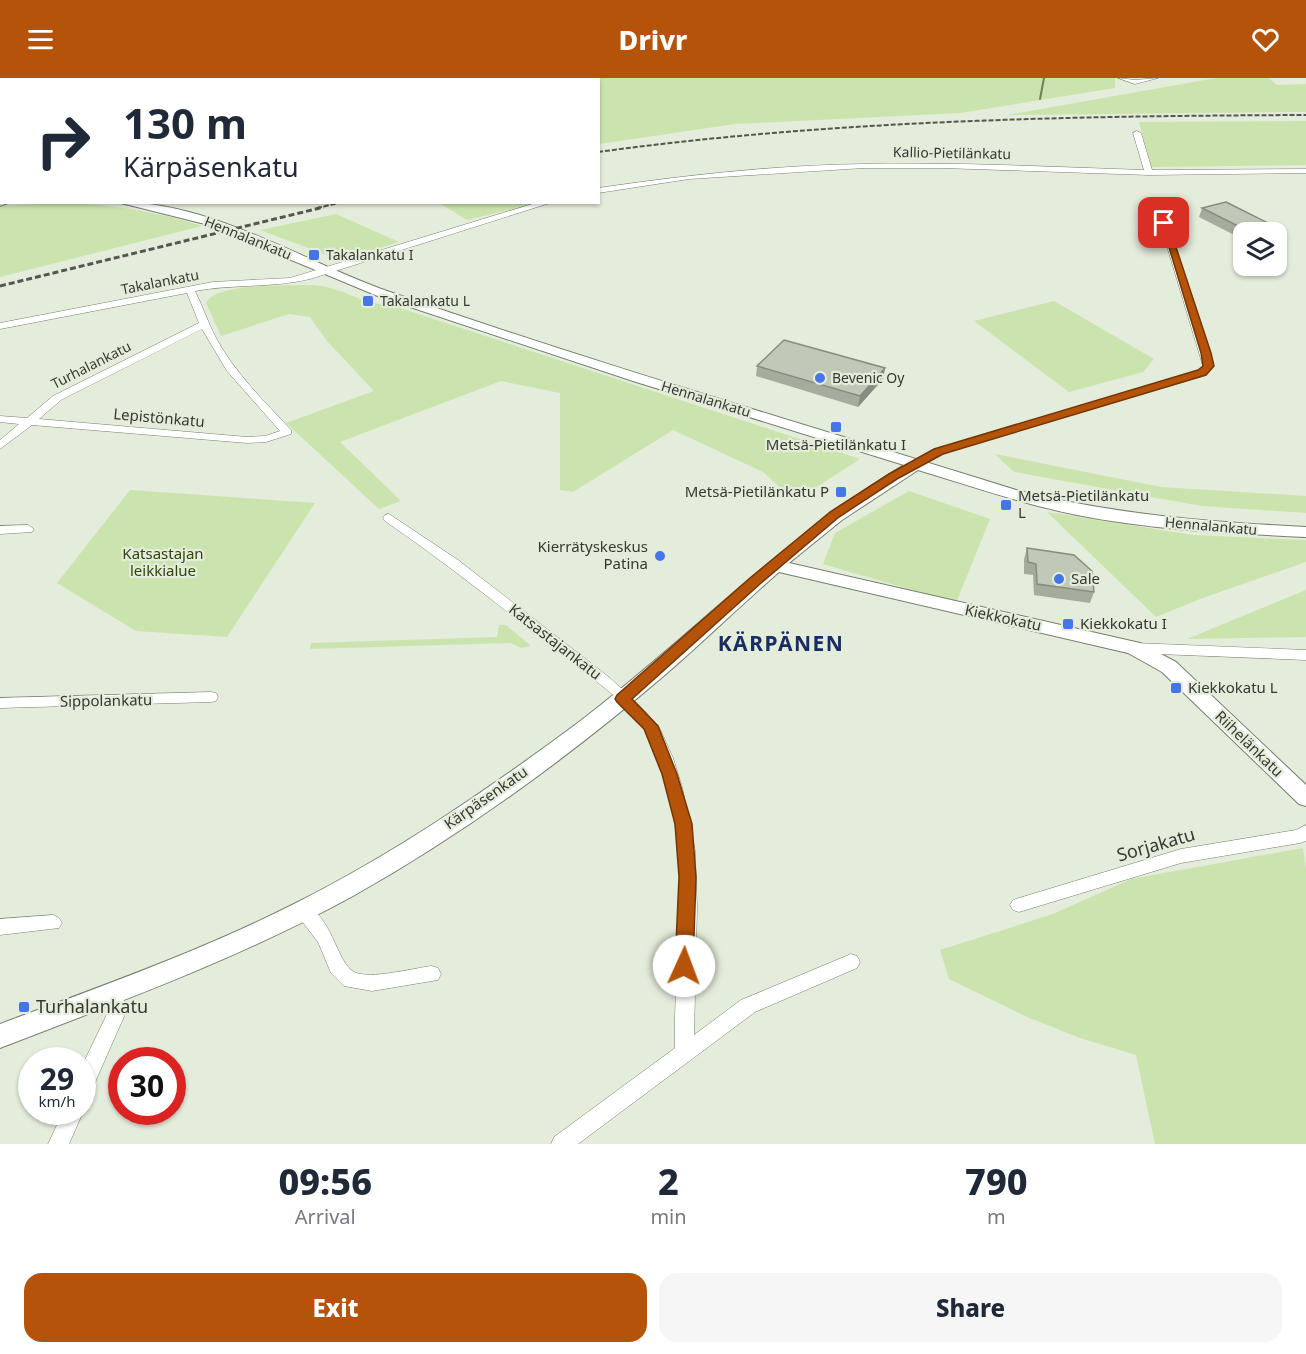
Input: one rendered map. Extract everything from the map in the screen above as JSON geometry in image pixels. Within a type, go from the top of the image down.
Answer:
[{"type":"street","points":[[1121,78],[1135,82],[1155,78]]},
{"type":"street","points":[[1137,133],[1149,173]]},
{"type":"street","name":"Kallio-Pietilänkatu","points":[[600,191],[689,177],[864,166],[942,166],[1149,173],[1306,171]]},
{"type":"street","name":"Hennalankatu","points":[[131,204],[208,221],[384,294],[638,378],[915,465],[1077,510],[1204,527],[1306,532]]},
{"type":"street","points":[[324,270],[542,204]]},
{"type":"street","points":[[915,465],[939,451],[1202,373],[1209,366],[1164,223]]},
{"type":"street","name":"Takalankatu","points":[[0,326],[190,290],[239,283],[290,281],[324,270]]},
{"type":"street","points":[[190,290],[204,324]]},
{"type":"street","name":"Turhalankatu","points":[[0,446],[57,398],[204,324]]},
{"type":"street","name":"Lepistönkatu","points":[[0,419],[247,440],[266,439],[287,432],[243,385],[214,345],[204,324]]},
{"type":"street","name":"Kärpäsenkatu","points":[[0,1036],[206,957],[303,911],[397,859],[536,763],[623,699],[835,514],[915,465]]},
{"type":"street","name":"Katsastajankatu","points":[[389,518],[473,577],[623,699],[650,726],[670,774],[683,824],[688,877],[682,1022],[685,1051]]},
{"type":"street","points":[[0,530],[28,529]]},
{"type":"street","name":"Kiekkokatu","points":[[774,565],[934,604],[1133,648],[1306,655]]},
{"type":"street","name":"Riihelänkatu","points":[[1133,648],[1169,667],[1306,798]]},
{"type":"street","name":"Sippolankatu","points":[[0,703],[211,698]]},
{"type":"street","name":"Sorjakatu","points":[[1019,905],[1181,856],[1300,836],[1306,832]]},
{"type":"street","points":[[303,911],[325,937],[337,967],[350,980],[372,983],[432,974]]},
{"type":"street","points":[[0,927],[53,923]]},
{"type":"street","points":[[561,1144],[748,1006],[851,962]]},
{"type":"street","points":[[96,1058],[117,1012],[114,993]]},
{"type":"street","points":[[58,1144],[67,1125]]},
{"type":"green space","points":[[600,78],[1115,78],[1115,88],[960,113],[735,124],[600,144]]},
{"type":"green space","points":[[1216,78],[1269,78],[1277,85],[1306,84],[1306,112],[1007,115]]},
{"type":"green space","points":[[1306,121],[1306,165],[1151,167],[1139,122]]},
{"type":"green space","points":[[441,204],[534,204],[467,220]]},
{"type":"green space","points":[[98,205],[167,216],[202,226],[0,277],[0,206]]},
{"type":"green space","points":[[336,214],[399,242],[340,260],[260,230]]},
{"type":"green space","points":[[313,285],[334,289],[372,303],[394,306],[860,459],[795,501],[763,472],[673,430],[573,492],[560,490],[560,393],[501,381],[340,442],[401,501],[379,509],[286,423],[374,391],[327,341],[310,317],[289,314],[221,336],[206,303],[212,296],[238,288]]},
{"type":"green space","points":[[1054,301],[1154,359],[1143,372],[1069,392],[974,321]]},
{"type":"green space","points":[[995,454],[1161,487],[1306,496],[1306,513],[1201,506],[1014,472]]},
{"type":"green space","name":"Katsastajan leikkialue","points":[[130,490],[315,503],[227,637],[136,631],[57,583]]},
{"type":"green space","points":[[909,491],[990,519],[956,603],[823,564],[835,533]]},
{"type":"green space","points":[[1047,512],[1193,535],[1306,540],[1306,562],[1156,617]]},
{"type":"green space","points":[[1306,590],[1306,637],[1187,639]]},
{"type":"green space","points":[[499,625],[506,625],[531,646],[521,648],[511,643],[310,649],[311,643],[497,637]]},
{"type":"green space","points":[[1303,848],[1306,869],[1306,1144],[1155,1144],[1136,1055],[1080,1038],[1027,1017],[949,979],[940,950],[1053,914],[1131,879]]},
{"type":"building","points":[[1226,202],[1266,222],[1233,224],[1202,208]]},
{"type":"building","name":"Bevenic Oy","points":[[784,340],[885,368],[860,396],[757,366]]},
{"type":"building","points":[[1027,548],[1074,555],[1092,571],[1094,592],[1037,584],[1036,564],[1028,562]]},
{"type":"waterway","points":[[1040,99],[1044,78]]},
{"type":"railway","points":[[600,152],[686,141],[863,126],[1040,119],[1306,115]]},
{"type":"railway","points":[[317,208],[334,204]]},
{"type":"railway","points":[[0,286],[324,207]]},
{"type":"place","name":"Takalankatu I","points":[[314,255]]},
{"type":"place","name":"Takalankatu L","points":[[368,301]]},
{"type":"place","name":"Bevenic Oy","points":[[820,378]]},
{"type":"place","name":"Metsä-Pietilänkatu I","points":[[836,427]]},
{"type":"place","name":"Metsä-Pietilänkatu P","points":[[841,492]]},
{"type":"place","name":"Metsä-Pietilänkatu L","points":[[1006,505]]},
{"type":"place","name":"Kierrätyskeskus Patina","points":[[660,556]]},
{"type":"place","name":"Sale","points":[[1059,579]]},
{"type":"place","name":"Kiekkokatu I","points":[[1068,624]]},
{"type":"place","name":"Kiekkokatu L","points":[[1176,688]]},
{"type":"place","name":"Turhalankatu","points":[[24,1007]]},
{"type":"district","name":"KÄRPÄNEN","points":[[781,644]]},
{"type":"route","points":[[684,966],[688,877],[683,824],[670,774],[650,726],[623,699],[755,581],[835,514],[939,451],[1202,373],[1209,366],[1206,353],[1164,223]]}]
